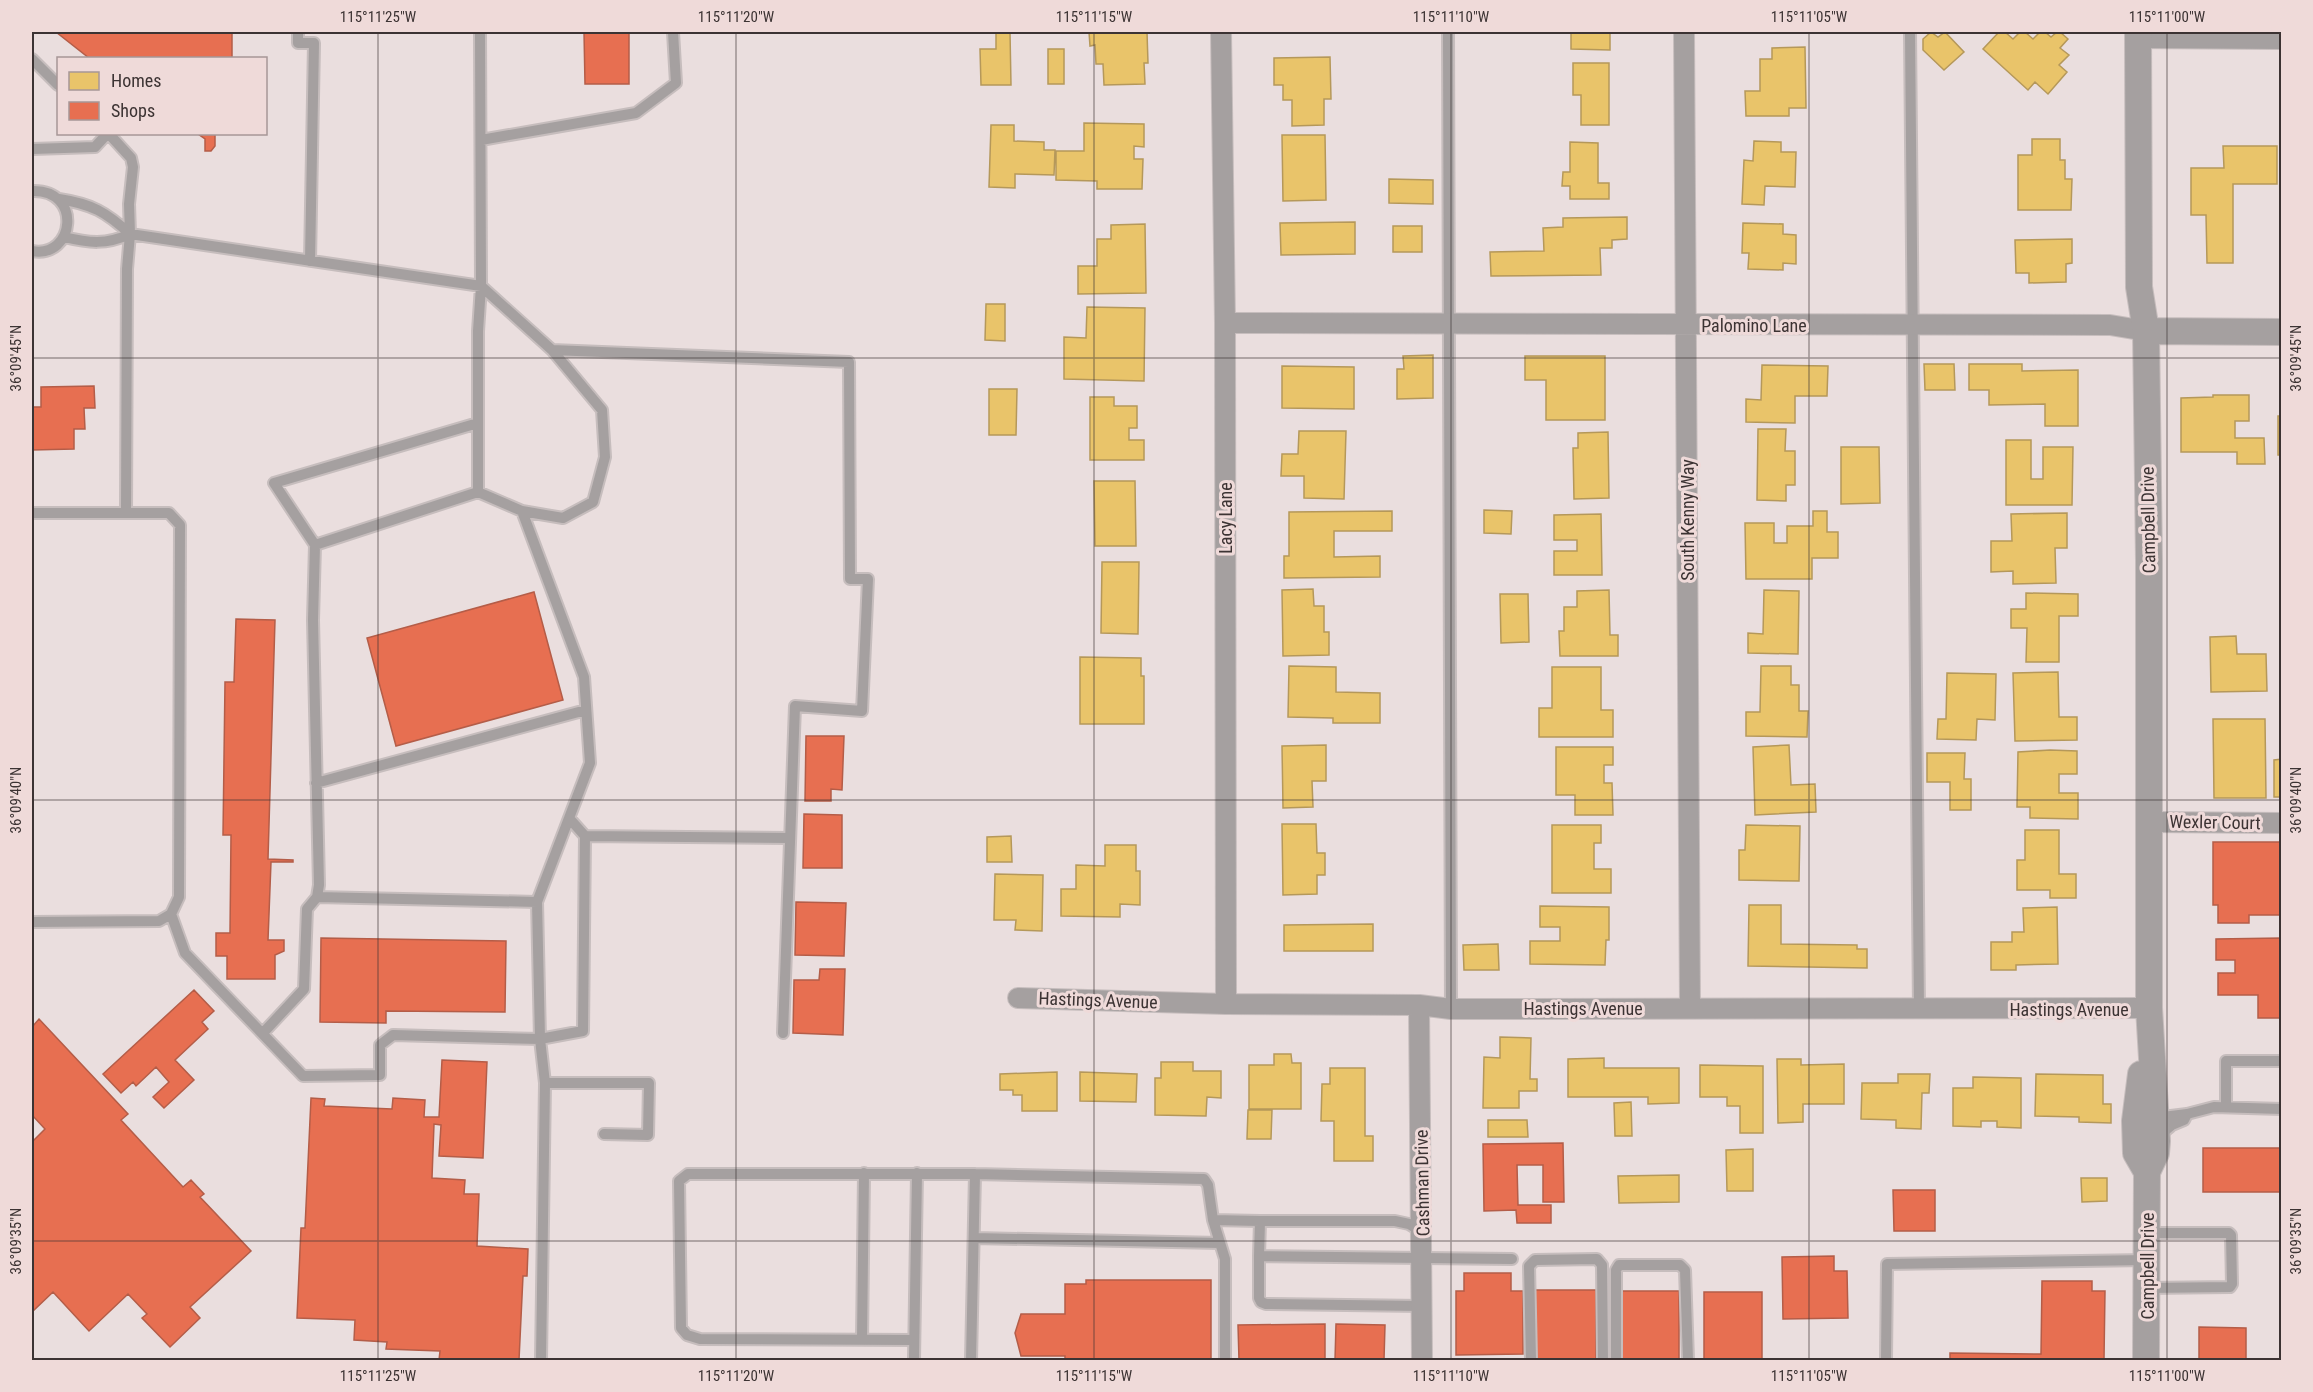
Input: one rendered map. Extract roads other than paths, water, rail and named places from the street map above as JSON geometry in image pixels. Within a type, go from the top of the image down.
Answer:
[{"type":"street","name":"Lacy Lane","points":[[1221,32],[1225,323],[1226,1004]]},
{"type":"street","name":"South Kenny Way","points":[[1684,32],[1690,1008]]},
{"type":"street","points":[[2138,35],[2282,39]]},
{"type":"street","name":"Campbell Drive","points":[[2138,35],[2139,286],[2146,331],[2149,1127],[2136,1153],[2147,1172],[2146,1360]]},
{"type":"street","name":"Palomino Lane","points":[[1225,323],[2110,325],[2146,331],[2282,332]]},
{"type":"street","name":"Wexler Court","points":[[2149,822],[2282,823]]},
{"type":"street","name":"Hastings Avenue","points":[[1018,998],[1226,1004],[1419,1005],[1451,1009],[2149,1008]]},
{"type":"street","name":"Cashman Drive","points":[[1419,1005],[1423,1233],[1422,1360]]},
{"type":"lane","points":[[298,32],[298,43],[314,43],[310,261]]},
{"type":"lane","points":[[478,492],[478,331],[482,286],[480,32]]},
{"type":"lane","points":[[481,140],[636,113],[676,83],[673,32]]},
{"type":"lane","points":[[1448,32],[1451,1009]]},
{"type":"lane","points":[[1910,32],[1919,1010]]},
{"type":"lane","points":[[32,59],[57,84]]},
{"type":"lane","points":[[32,149],[94,147],[107,135]]},
{"type":"lane","points":[[109,135],[131,158],[134,167],[129,204],[130,234],[127,269],[126,513]]},
{"type":"lane","points":[[32,191],[51,193],[59,199],[68,216],[68,227],[64,237],[57,245],[33,254]]},
{"type":"lane","points":[[59,199],[83,202],[111,217],[130,234],[482,286],[552,350],[602,410],[605,457],[593,502],[563,518],[522,511],[478,492],[315,545]]},
{"type":"lane","points":[[64,237],[85,242],[114,242],[130,234]]},
{"type":"lane","points":[[552,350],[849,362],[850,579],[868,579],[862,711],[795,706],[783,1033]]},
{"type":"lane","points":[[262,1033],[304,989],[307,909],[317,897],[313,620],[315,545],[274,483],[478,423]]},
{"type":"lane","points":[[522,511],[584,677],[590,763],[537,902],[540,1039],[545,1083],[541,1360]]},
{"type":"lane","points":[[32,513],[169,513],[180,525],[178,897],[171,914],[159,921],[32,922]]},
{"type":"lane","points":[[316,783],[586,710]]},
{"type":"lane","points":[[171,914],[186,953],[303,1076],[380,1075],[380,1045],[393,1035],[540,1039],[583,1030],[585,836],[569,818]]},
{"type":"lane","points":[[585,836],[790,838]]},
{"type":"lane","points":[[317,897],[537,902]]},
{"type":"lane","points":[[2226,1107],[2226,1061],[2282,1061]]},
{"type":"lane","points":[[545,1083],[649,1083],[648,1135],[604,1134]]},
{"type":"lane","points":[[2149,1127],[2214,1107],[2282,1109]]},
{"type":"lane","points":[[2149,1127],[2161,1134],[2172,1125],[2184,1120],[2187,1114]]},
{"type":"lane","points":[[862,1340],[864,1173]]},
{"type":"lane","points":[[914,1340],[700,1339],[687,1335],[681,1328],[679,1181],[688,1174],[864,1173],[975,1173],[1204,1179],[1208,1185],[1213,1220],[1225,1259],[1226,1360]]},
{"type":"lane","points":[[914,1360],[917,1173]]},
{"type":"lane","points":[[971,1360],[975,1173]]},
{"type":"lane","points":[[1213,1220],[1395,1221],[1409,1224],[1423,1233]]},
{"type":"lane","points":[[1260,1221],[1259,1298],[1261,1302],[1266,1304],[1422,1306]]},
{"type":"lane","points":[[2147,1233],[2229,1233],[2231,1235],[2232,1284],[2230,1287],[2147,1288]]},
{"type":"lane","points":[[974,1238],[1220,1243]]},
{"type":"lane","points":[[1259,1256],[1512,1259]]},
{"type":"lane","points":[[1531,1360],[1529,1266],[1535,1260],[1597,1259],[1602,1265],[1603,1360]]},
{"type":"lane","points":[[1886,1360],[1887,1264],[2147,1260]]},
{"type":"lane","points":[[1616,1360],[1616,1270],[1619,1265],[1680,1265],[1684,1270],[1688,1360]]}]
